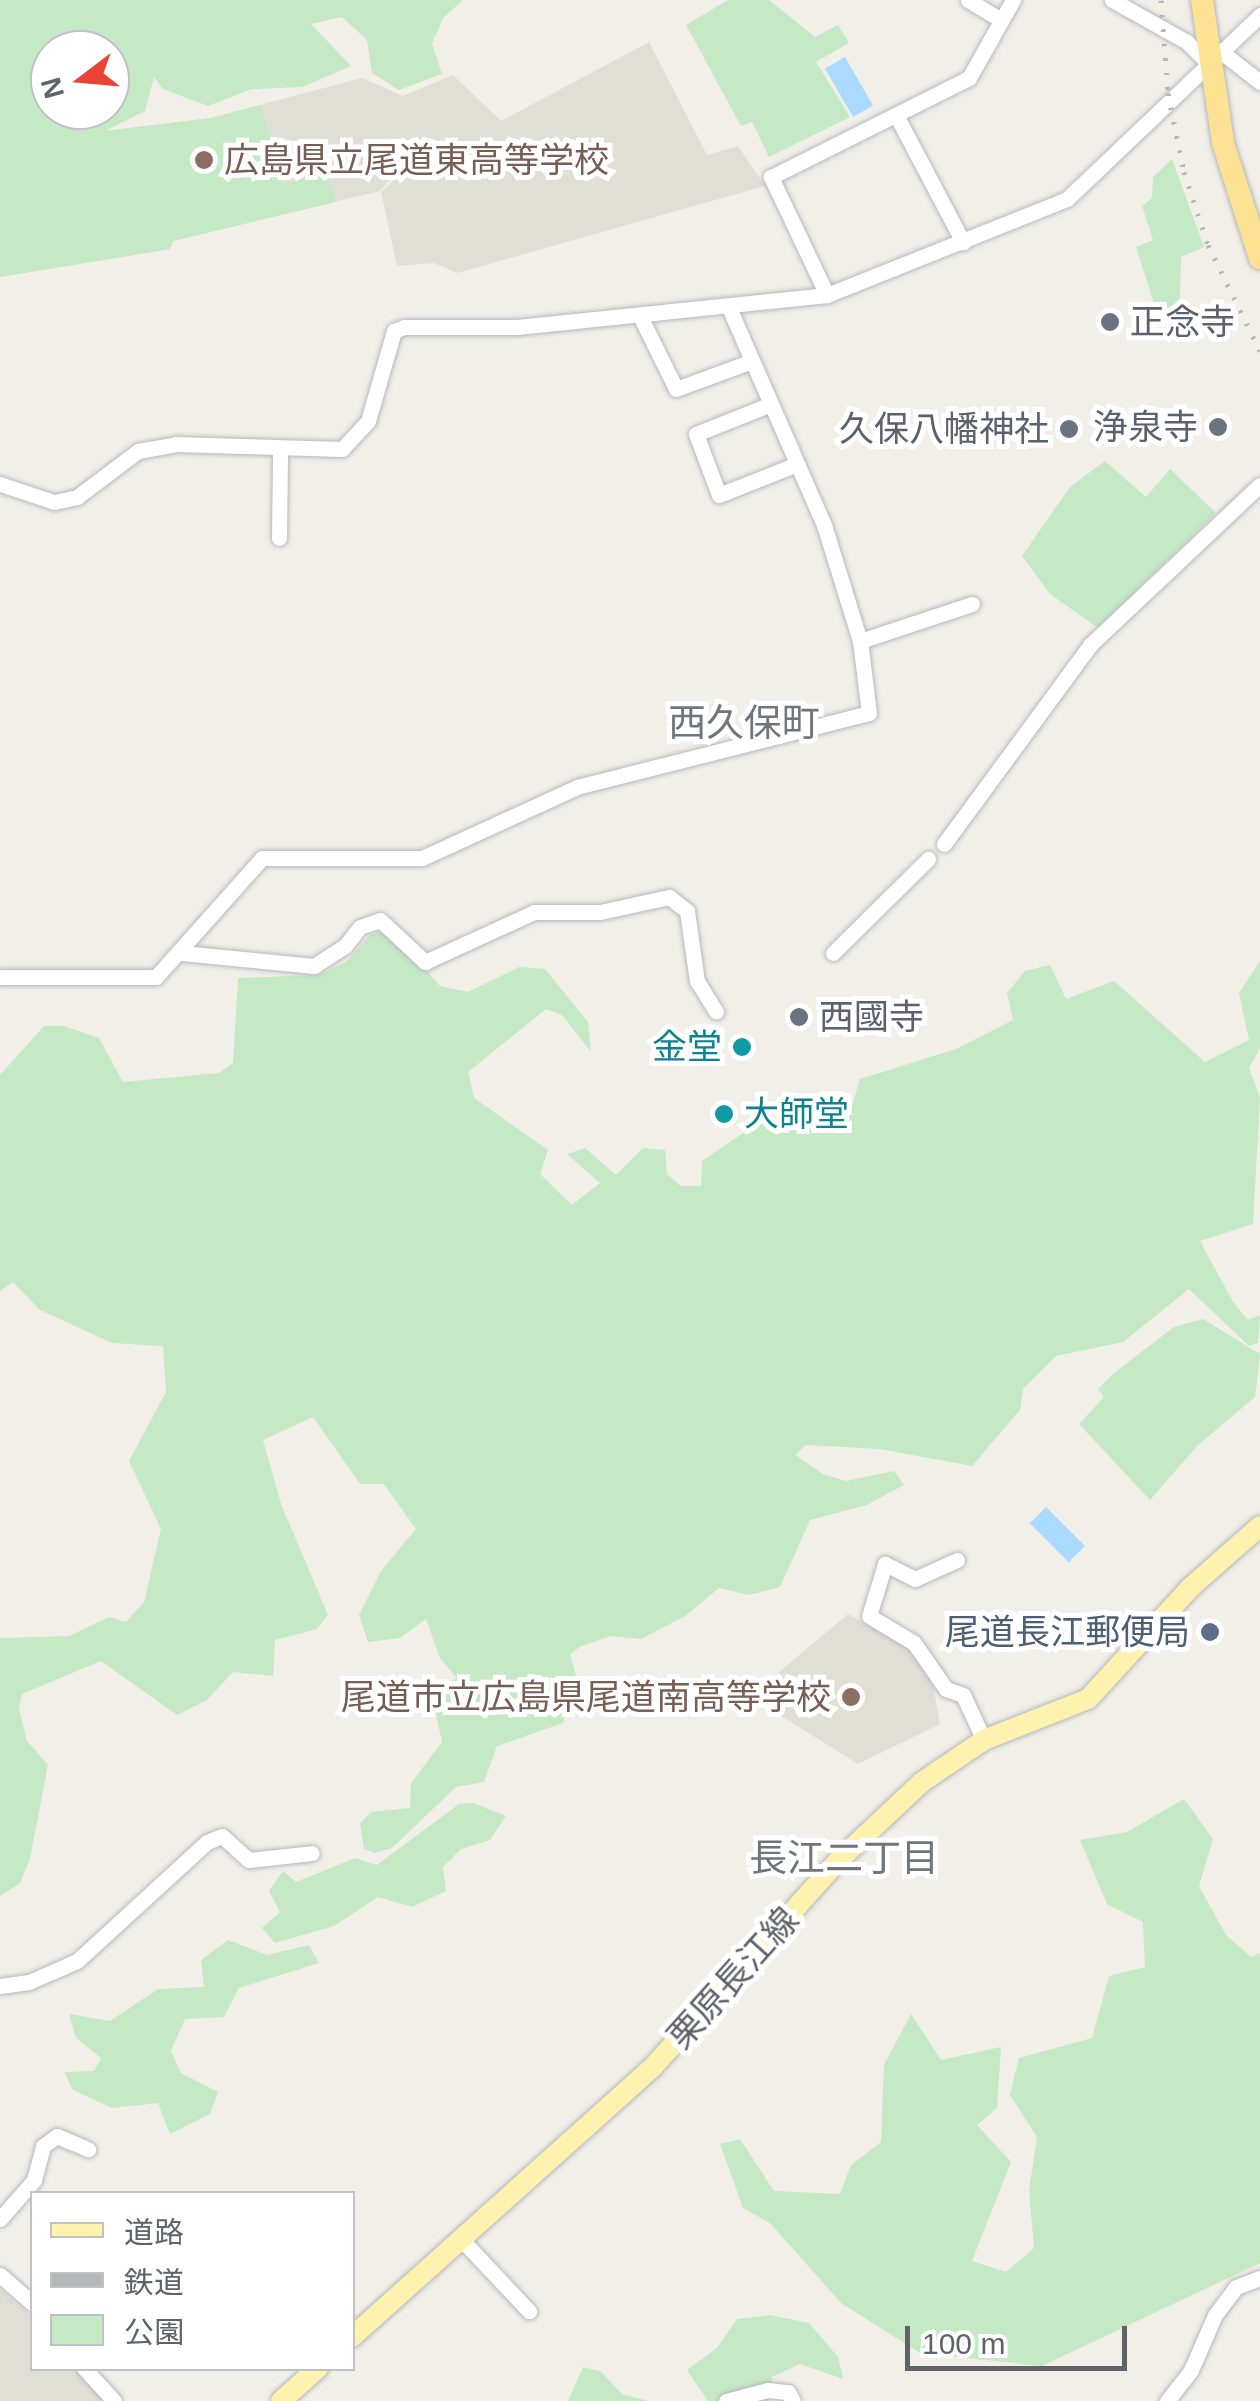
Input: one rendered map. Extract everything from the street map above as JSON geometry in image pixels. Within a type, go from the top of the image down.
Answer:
[{"type":"highway","points":[[1202,0],[1232,175],[1260,258]]},
{"type":"main road","name":"栗原長江線","points":[[355,2334],[653,2067],[839,1860],[922,1782],[984,1740],[1088,1698],[1148,1641],[1191,1587],[1260,1526]]},
{"type":"main road","points":[[281,2401],[315,2371]]},
{"type":"street","points":[[968,0],[1001,20]]},
{"type":"street","points":[[826,296],[771,177],[969,78],[1012,0]]},
{"type":"street","points":[[1112,0],[1260,82]]},
{"type":"street","points":[[0,484],[54,502],[77,498],[138,450],[176,444],[342,450],[368,421],[394,331],[404,326],[516,327],[826,296],[1066,199],[1260,16]]},
{"type":"street","points":[[896,115],[963,242]]},
{"type":"street","points":[[0,977],[140,981],[168,970],[262,858],[422,858],[577,786],[864,718],[872,707],[860,641],[797,464],[728,308]]},
{"type":"street","points":[[640,316],[676,389],[752,361]]},
{"type":"street","points":[[771,404],[696,434],[720,495],[797,464]]},
{"type":"street","points":[[280,450],[280,538]]},
{"type":"street","points":[[944,844],[996,782],[1090,646],[1260,485]]},
{"type":"street","points":[[860,641],[972,604]]},
{"type":"street","points":[[833,952],[928,859]]},
{"type":"street","points":[[182,953],[314,966],[345,946],[360,927],[380,920],[425,962],[534,912],[600,912],[669,897],[687,911],[697,980],[716,1012]]},
{"type":"street","points":[[957,1560],[914,1579],[885,1564],[868,1616],[914,1643],[946,1689],[963,1695],[984,1740]]},
{"type":"street","points":[[0,1986],[29,1982],[78,1961],[208,1842],[222,1836],[249,1860],[312,1853]]},
{"type":"street","points":[[0,2218],[34,2180],[43,2146],[57,2136],[88,2149]]},
{"type":"street","points":[[462,2240],[529,2312]]},
{"type":"street","points":[[0,2275],[30,2301]]},
{"type":"street","points":[[1168,2401],[1191,2370],[1215,2315],[1236,2287],[1260,2278]]},
{"type":"street","points":[[87,2371],[114,2401]]},
{"type":"street","points":[[726,2401],[768,2390],[788,2392],[793,2401]]},
{"type":"shaded area","name":"広島県立尾道東高等学校","points":[[649,42],[707,155],[738,146],[765,186],[457,273],[434,263],[397,266],[381,192],[428,149],[405,162],[380,191],[173,241],[170,249],[0,277],[0,158],[113,130],[211,118],[362,78],[403,96],[453,75],[501,121]]},
{"type":"shaded area","name":"尾道市立広島県尾道南高等学校","points":[[848,1614],[915,1650],[931,1675],[940,1724],[858,1764],[775,1712],[766,1683]]},
{"type":"shaded area","points":[[0,2289],[30,2315],[30,2371],[81,2371],[106,2401],[0,2401]]},
{"type":"green space","points":[[0,0],[463,0],[444,17],[432,43],[442,74],[399,90],[372,73],[367,40],[342,17],[311,24],[351,66],[302,87],[252,89],[208,106],[163,89],[154,77],[145,111],[130,118],[130,30],[30,30],[30,130],[130,130],[211,118],[261,105],[283,185],[327,172],[335,202],[173,241],[170,249],[0,277]]},
{"type":"green space","points":[[728,0],[769,0],[815,37],[838,25],[849,43],[816,62],[850,117],[769,157],[752,122],[741,126],[686,25]]},
{"type":"green space","points":[[1172,159],[1204,247],[1181,257],[1180,299],[1160,322],[1136,247],[1153,240],[1142,206],[1152,198],[1153,177]]},
{"type":"green space","points":[[1105,461],[1146,497],[1170,469],[1216,513],[1098,628],[1050,594],[1022,556],[1070,487]]},
{"type":"green space","points":[[390,929],[440,986],[468,992],[519,967],[545,969],[588,1022],[591,1052],[562,1015],[546,1009],[468,1072],[474,1098],[548,1150],[540,1174],[572,1205],[600,1183],[567,1154],[585,1148],[616,1175],[643,1148],[665,1150],[667,1174],[681,1186],[701,1186],[702,1161],[755,1125],[829,1108],[846,1126],[860,1079],[956,1049],[1013,1020],[1007,993],[1025,971],[1050,965],[1066,999],[1114,981],[1205,1062],[1249,1040],[1239,993],[1260,961],[1260,1048],[1249,1068],[1260,1097],[1253,1224],[1200,1241],[1233,1302],[1248,1320],[1260,1315],[1258,1343],[1249,1346],[1189,1289],[1123,1342],[1056,1356],[1023,1389],[1020,1410],[972,1466],[880,1449],[806,1445],[795,1455],[823,1474],[846,1481],[894,1471],[904,1485],[867,1505],[810,1520],[780,1587],[749,1595],[719,1588],[685,1616],[641,1639],[611,1636],[581,1646],[570,1654],[577,1679],[563,1723],[497,1746],[484,1782],[456,1787],[392,1848],[374,1853],[364,1849],[360,1823],[371,1812],[410,1808],[411,1783],[442,1742],[432,1694],[457,1678],[440,1658],[426,1619],[400,1638],[368,1642],[359,1615],[381,1571],[416,1529],[384,1484],[360,1484],[313,1417],[263,1440],[281,1504],[328,1615],[317,1629],[275,1640],[273,1676],[233,1672],[207,1700],[177,1715],[101,1661],[22,1694],[19,1709],[27,1741],[48,1765],[30,1858],[20,1883],[0,1896],[0,1638],[69,1636],[109,1617],[126,1622],[144,1602],[161,1529],[129,1461],[166,1392],[163,1346],[112,1343],[40,1310],[13,1282],[0,1291],[0,1075],[44,1026],[64,1026],[99,1038],[123,1082],[219,1073],[233,1063],[238,978],[319,975],[346,962],[370,935]]},
{"type":"green space","points":[[1203,1319],[1260,1354],[1255,1397],[1197,1446],[1150,1500],[1079,1424],[1104,1397],[1098,1389],[1114,1373],[1174,1327]]},
{"type":"green space","points":[[1184,1799],[1213,1839],[1199,1886],[1226,1935],[1251,1957],[1260,1953],[1260,2263],[1042,2366],[920,2353],[841,2303],[770,2223],[743,2208],[720,2144],[740,2139],[774,2191],[840,2194],[851,2165],[881,2142],[884,2065],[911,2014],[941,2060],[1001,2047],[997,2108],[977,2125],[1011,2162],[972,2261],[1006,2272],[1034,2248],[1029,2191],[1037,2137],[1010,2095],[1019,2058],[1092,2038],[1109,1976],[1145,1967],[1143,1922],[1107,1904],[1080,1840],[1127,1832]]},
{"type":"green space","points":[[473,1803],[506,1816],[490,1840],[461,1849],[443,1867],[446,1891],[412,1907],[378,1897],[334,1926],[275,1943],[262,1928],[280,1912],[269,1891],[283,1871],[296,1882],[355,1858],[377,1865],[459,1804]]},
{"type":"green space","points":[[228,1940],[267,1955],[309,1945],[319,1963],[239,1988],[224,2017],[185,2019],[171,2051],[181,2073],[218,2092],[210,2114],[170,2134],[158,2103],[112,2108],[73,2090],[64,2072],[94,2071],[101,2058],[76,2038],[69,2014],[110,2021],[158,1989],[204,1987],[201,1960]]},
{"type":"green space","points":[[770,2315],[809,2323],[838,2357],[843,2379],[800,2364],[772,2377],[768,2401],[708,2401],[687,2370],[717,2348],[737,2319]]},
{"type":"green space","points":[[583,2367],[600,2371],[622,2394],[648,2401],[568,2401]]},
{"type":"water","points":[[845,57],[873,105],[853,117],[825,68]]},
{"type":"water","points":[[1046,1507],[1085,1546],[1069,1562],[1030,1523]]},
{"type":"railway","points":[[1161,0],[1168,93],[1184,172],[1208,245],[1260,351]]},
{"type":"place","name":"広島県立尾道東高等学校","points":[[204,160]]},
{"type":"place","name":"正念寺","points":[[1110,322]]},
{"type":"place","name":"浄泉寺","points":[[1218,427]]},
{"type":"place","name":"久保八幡神社","points":[[1069,429]]},
{"type":"place","name":"西國寺","points":[[799,1017]]},
{"type":"place","name":"金堂","points":[[742,1047]]},
{"type":"place","name":"大師堂","points":[[724,1114]]},
{"type":"place","name":"尾道長江郵便局","points":[[1210,1632]]},
{"type":"place","name":"尾道市立広島県尾道南高等学校","points":[[851,1697]]},
{"type":"district","name":"西久保町","points":[[744,724]]},
{"type":"district","name":"長江二丁目","points":[[844,1859]]}]
